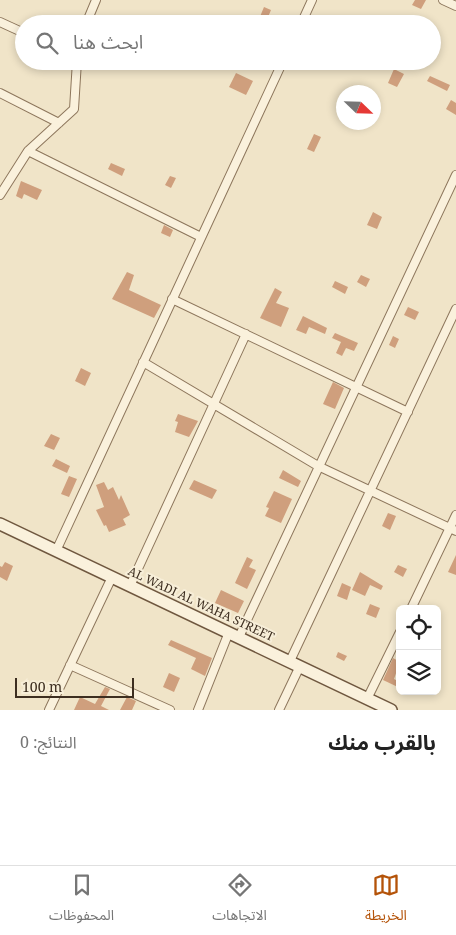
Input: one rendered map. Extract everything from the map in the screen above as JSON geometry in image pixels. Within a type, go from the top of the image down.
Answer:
[{"type":"main road","name":"AL WADI AL WAHA STREET","points":[[0,524],[391,710]]},
{"type":"street","points":[[90,15],[96,0]]},
{"type":"street","points":[[305,15],[312,0]]},
{"type":"street","points":[[443,0],[456,6]]},
{"type":"street","points":[[0,22],[15,29]]},
{"type":"street","points":[[0,195],[28,151],[74,109],[76,70]]},
{"type":"street","points":[[56,551],[200,236],[279,70]]},
{"type":"street","points":[[0,93],[59,123]]},
{"type":"street","points":[[28,151],[200,236]]},
{"type":"street","points":[[198,710],[318,466],[456,175]]},
{"type":"street","points":[[172,299],[408,412]]},
{"type":"street","points":[[280,710],[295,663],[371,491],[456,309]]},
{"type":"street","points":[[130,586],[246,334]]},
{"type":"street","points":[[143,362],[318,466],[453,530]]},
{"type":"street","points":[[413,605],[453,530],[456,515]]},
{"type":"street","points":[[48,710],[112,577]]},
{"type":"street","points":[[367,699],[396,640]]},
{"type":"street","points":[[70,665],[170,710]]},
{"type":"building","points":[[415,0],[426,0],[421,9],[412,5]]},
{"type":"building","points":[[264,7],[271,10],[269,15],[261,15]]},
{"type":"building","points":[[394,70],[404,74],[397,87],[388,83]]},
{"type":"building","points":[[236,73],[253,81],[246,95],[229,87]]},
{"type":"building","points":[[430,76],[450,85],[447,91],[427,81]]},
{"type":"building","points":[[451,100],[456,103],[456,115],[446,109]]},
{"type":"building","points":[[314,134],[321,137],[314,152],[307,149]]},
{"type":"building","points":[[111,163],[125,169],[122,176],[108,169]]},
{"type":"building","points":[[170,176],[176,178],[171,188],[165,185]]},
{"type":"building","points":[[21,181],[42,190],[37,200],[24,194],[22,199],[16,196]]},
{"type":"building","points":[[373,212],[382,217],[377,229],[367,225]]},
{"type":"building","points":[[164,225],[173,230],[170,237],[161,233]]},
{"type":"building","points":[[127,272],[134,275],[129,290],[161,305],[154,318],[112,299]]},
{"type":"building","points":[[361,275],[370,279],[366,287],[357,282]]},
{"type":"building","points":[[335,281],[348,287],[345,294],[332,287]]},
{"type":"building","points":[[275,288],[282,292],[276,303],[289,308],[281,327],[260,318]]},
{"type":"building","points":[[408,307],[419,312],[415,320],[404,315]]},
{"type":"building","points":[[303,316],[327,328],[325,334],[309,327],[306,334],[296,330]]},
{"type":"building","points":[[335,333],[358,343],[354,351],[346,348],[342,356],[336,353],[341,342],[332,338]]},
{"type":"building","points":[[393,336],[399,339],[395,348],[389,345]]},
{"type":"building","points":[[81,368],[91,373],[85,386],[75,381]]},
{"type":"building","points":[[333,382],[344,388],[335,409],[323,404]]},
{"type":"building","points":[[178,414],[198,421],[189,437],[175,432],[178,422],[175,421]]},
{"type":"building","points":[[51,434],[60,438],[54,450],[44,446]]},
{"type":"building","points":[[56,459],[70,466],[67,473],[52,466]]},
{"type":"building","points":[[283,470],[301,481],[298,487],[279,478]]},
{"type":"building","points":[[69,476],[77,479],[69,497],[61,494]]},
{"type":"building","points":[[194,480],[217,490],[212,499],[189,489]]},
{"type":"building","points":[[104,482],[108,490],[113,487],[119,500],[121,495],[130,515],[123,519],[126,525],[109,532],[96,510],[104,507],[96,485]]},
{"type":"building","points":[[274,491],[292,499],[281,523],[265,516],[269,508],[266,507]]},
{"type":"building","points":[[388,513],[396,516],[390,530],[382,526]]},
{"type":"building","points":[[456,555],[456,575],[448,572]]},
{"type":"building","points":[[247,557],[253,560],[249,567],[256,570],[247,589],[235,583]]},
{"type":"building","points":[[5,562],[13,566],[7,581],[0,577],[0,566],[2,567]]},
{"type":"building","points":[[398,565],[407,569],[403,577],[394,572]]},
{"type":"building","points":[[360,572],[383,586],[381,590],[370,585],[365,596],[352,590]]},
{"type":"building","points":[[342,583],[351,587],[347,600],[337,596]]},
{"type":"building","points":[[221,590],[244,601],[238,613],[215,603]]},
{"type":"building","points":[[370,604],[380,608],[376,618],[366,614]]},
{"type":"building","points":[[171,640],[212,658],[205,676],[191,669],[196,658],[168,645]]},
{"type":"building","points":[[338,652],[347,656],[344,661],[336,657]]},
{"type":"building","points":[[393,658],[396,660],[394,679],[396,680],[396,686],[383,680]]},
{"type":"building","points":[[169,673],[180,678],[174,692],[163,687]]},
{"type":"building","points":[[105,687],[110,689],[101,706],[109,710],[74,710],[80,697],[95,704]]},
{"type":"building","points":[[127,697],[136,701],[132,710],[120,710]]}]
